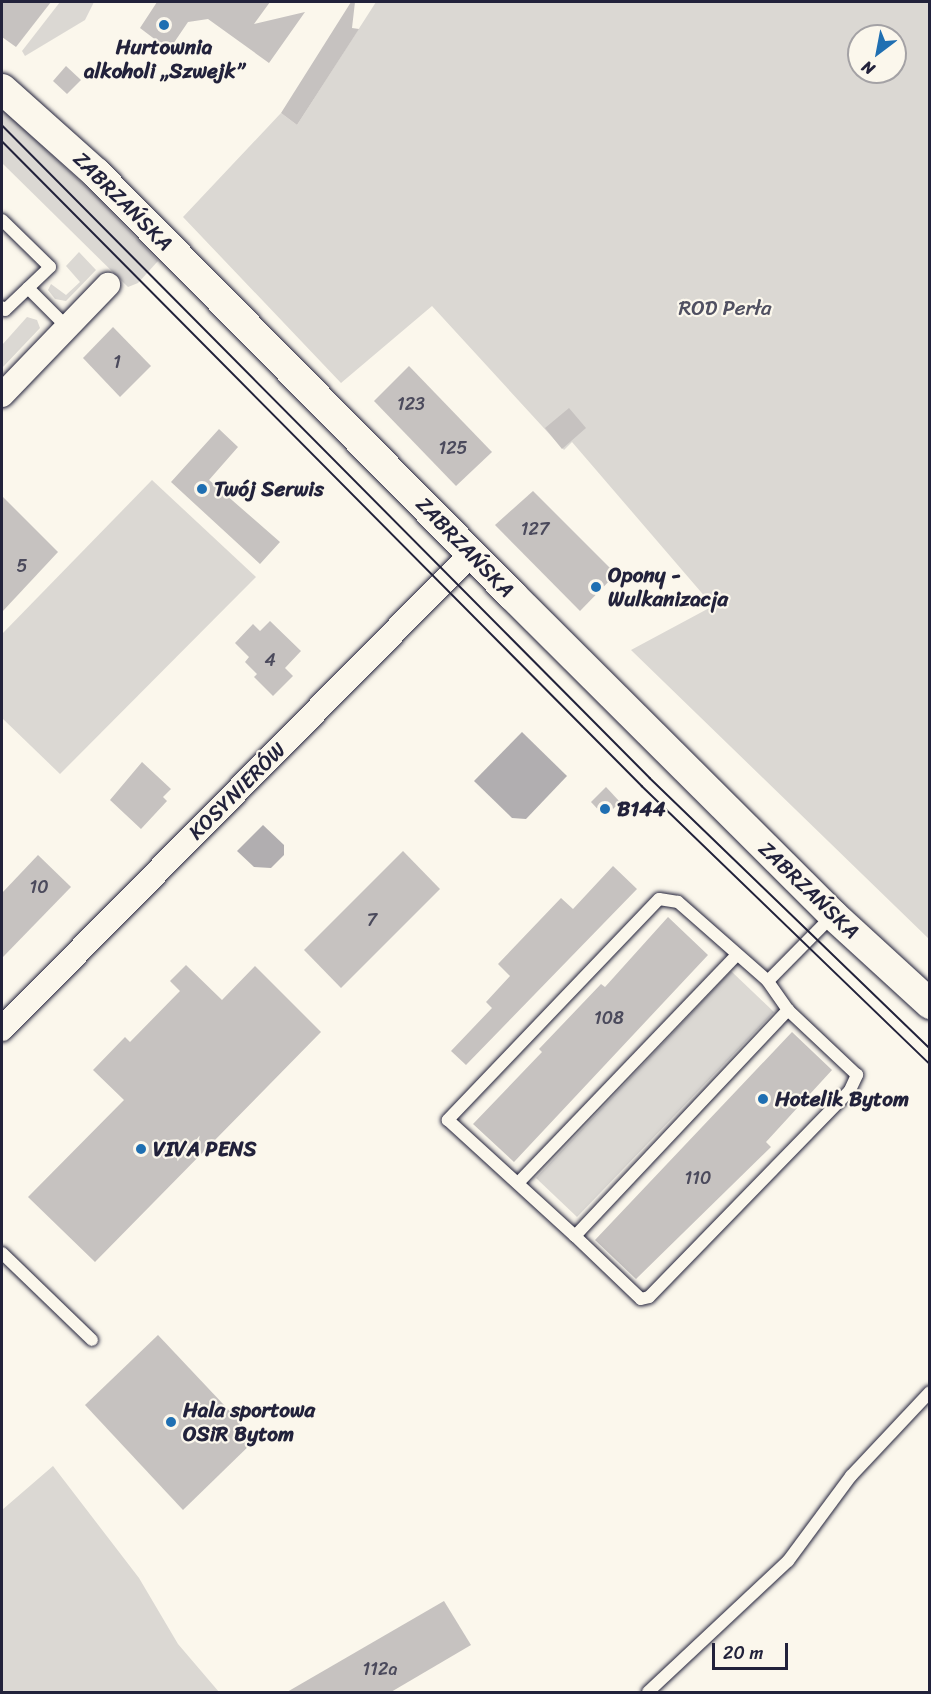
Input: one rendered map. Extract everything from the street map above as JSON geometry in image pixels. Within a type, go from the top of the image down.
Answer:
[{"type":"street","name":"ZABRZAŃSKA","points":[[2,89],[104,181],[833,915],[930,1004]]},
{"type":"street","points":[[2,395],[108,285]]},
{"type":"street","name":"KOSYNIERÓW","points":[[2,1029],[472,553]]},
{"type":"lane","points":[[2,220],[50,267],[4,310],[2,307]]},
{"type":"lane","points":[[28,288],[67,327]]},
{"type":"lane","points":[[659,899],[678,902],[736,956],[768,981],[788,1010],[857,1075],[850,1090],[649,1298],[641,1299],[448,1120],[659,899]]},
{"type":"lane","points":[[768,981],[833,915]]},
{"type":"lane","points":[[518,1183],[736,956]]},
{"type":"lane","points":[[575,1236],[788,1010]]},
{"type":"lane","points":[[2,1253],[92,1340]]},
{"type":"lane","points":[[648,1692],[788,1561],[851,1476],[930,1392]]},
{"type":"green space","points":[[60,2],[94,2],[85,20],[25,56],[22,51]]},
{"type":"green space","name":"ROD Perła","points":[[376,2],[929,2],[929,939],[631,650],[713,606],[572,442],[564,450],[432,306],[341,383],[183,217],[281,113],[297,125]]},
{"type":"green space","points":[[2,109],[95,195],[158,261],[138,283],[128,287],[2,163]]},
{"type":"green space","points":[[79,252],[96,270],[66,301],[55,299],[48,290],[51,284],[66,295],[80,282],[66,266]]},
{"type":"green space","points":[[27,317],[37,320],[40,328],[2,368],[2,345]]},
{"type":"green space","points":[[152,480],[256,577],[60,774],[2,718],[2,634]]},
{"type":"green space","points":[[731,971],[774,1012],[577,1217],[536,1178]]},
{"type":"green space","points":[[53,1466],[139,1578],[178,1644],[219,1692],[2,1692],[2,1510]]},
{"type":"shaded area","points":[[522,732],[567,776],[526,819],[512,818],[474,781]]},
{"type":"shaded area","points":[[263,825],[284,845],[284,855],[271,868],[254,867],[237,851]]},
{"type":"building","points":[[2,2],[51,2],[16,47],[2,37]]},
{"type":"building","name":"Hurtownia alkoholi „Szwejk”","points":[[157,2],[270,2],[254,24],[305,12],[269,63],[208,19],[188,22],[169,50],[140,28]]},
{"type":"building","points":[[351,2],[355,2],[352,28],[359,29],[297,125],[281,113]]},
{"type":"building","points":[[66,66],[81,80],[67,94],[53,81]]},
{"type":"building","points":[[113,327],[151,366],[120,397],[83,358]]},
{"type":"building","points":[[409,366],[492,452],[456,486],[374,401]]},
{"type":"building","points":[[569,408],[586,428],[562,449],[545,428]]},
{"type":"building","points":[[219,429],[238,447],[209,480],[280,542],[260,564],[171,482]]},
{"type":"building","points":[[533,491],[616,574],[580,611],[495,525]]},
{"type":"building","points":[[2,496],[58,552],[2,612]]},
{"type":"building","points":[[270,621],[301,651],[285,668],[293,676],[273,696],[254,677],[257,674],[245,662],[249,657],[235,643],[253,624],[260,631]]},
{"type":"building","points":[[142,762],[171,789],[163,797],[167,801],[141,829],[110,800]]},
{"type":"building","name":"B144","points":[[606,787],[620,802],[605,817],[591,802]]},
{"type":"building","points":[[403,851],[440,889],[341,988],[304,950]]},
{"type":"building","points":[[38,855],[71,887],[2,958],[2,893]]},
{"type":"building","points":[[613,866],[637,889],[466,1065],[451,1051],[492,1008],[486,1002],[510,976],[498,964],[561,898],[573,909]]},
{"type":"building","points":[[668,917],[708,955],[514,1162],[473,1124],[542,1052],[539,1049],[601,984],[605,987]]},
{"type":"building","name":"VIVA PENS","points":[[186,965],[222,1000],[255,966],[321,1032],[95,1262],[28,1197],[124,1100],[93,1070],[125,1037],[130,1042],[180,991],[170,981]]},
{"type":"building","points":[[792,1032],[832,1070],[766,1142],[771,1147],[636,1279],[595,1240]]},
{"type":"building","name":"Hala sportowa OSiR Bytom","points":[[158,1335],[256,1439],[183,1510],[85,1405]]},
{"type":"building","points":[[444,1601],[471,1645],[391,1692],[287,1692]]},
{"type":"tram line","points":[[2,125],[650,778],[930,1048]]},
{"type":"tram line","points":[[2,141],[642,786],[930,1064]]},
{"type":"place","name":"Hurtownia alkoholi „Szwejk”","points":[[164,25]]},
{"type":"place","name":"Twój Serwis","points":[[202,489]]},
{"type":"place","name":"Opony - Wulkanizacja","points":[[596,587]]},
{"type":"place","name":"B144","points":[[605,809]]},
{"type":"place","name":"Hotelik Bytom","points":[[763,1099]]},
{"type":"place","name":"VIVA PENS","points":[[141,1149]]},
{"type":"place","name":"Hala sportowa OSiR Bytom","points":[[171,1422]]}]
